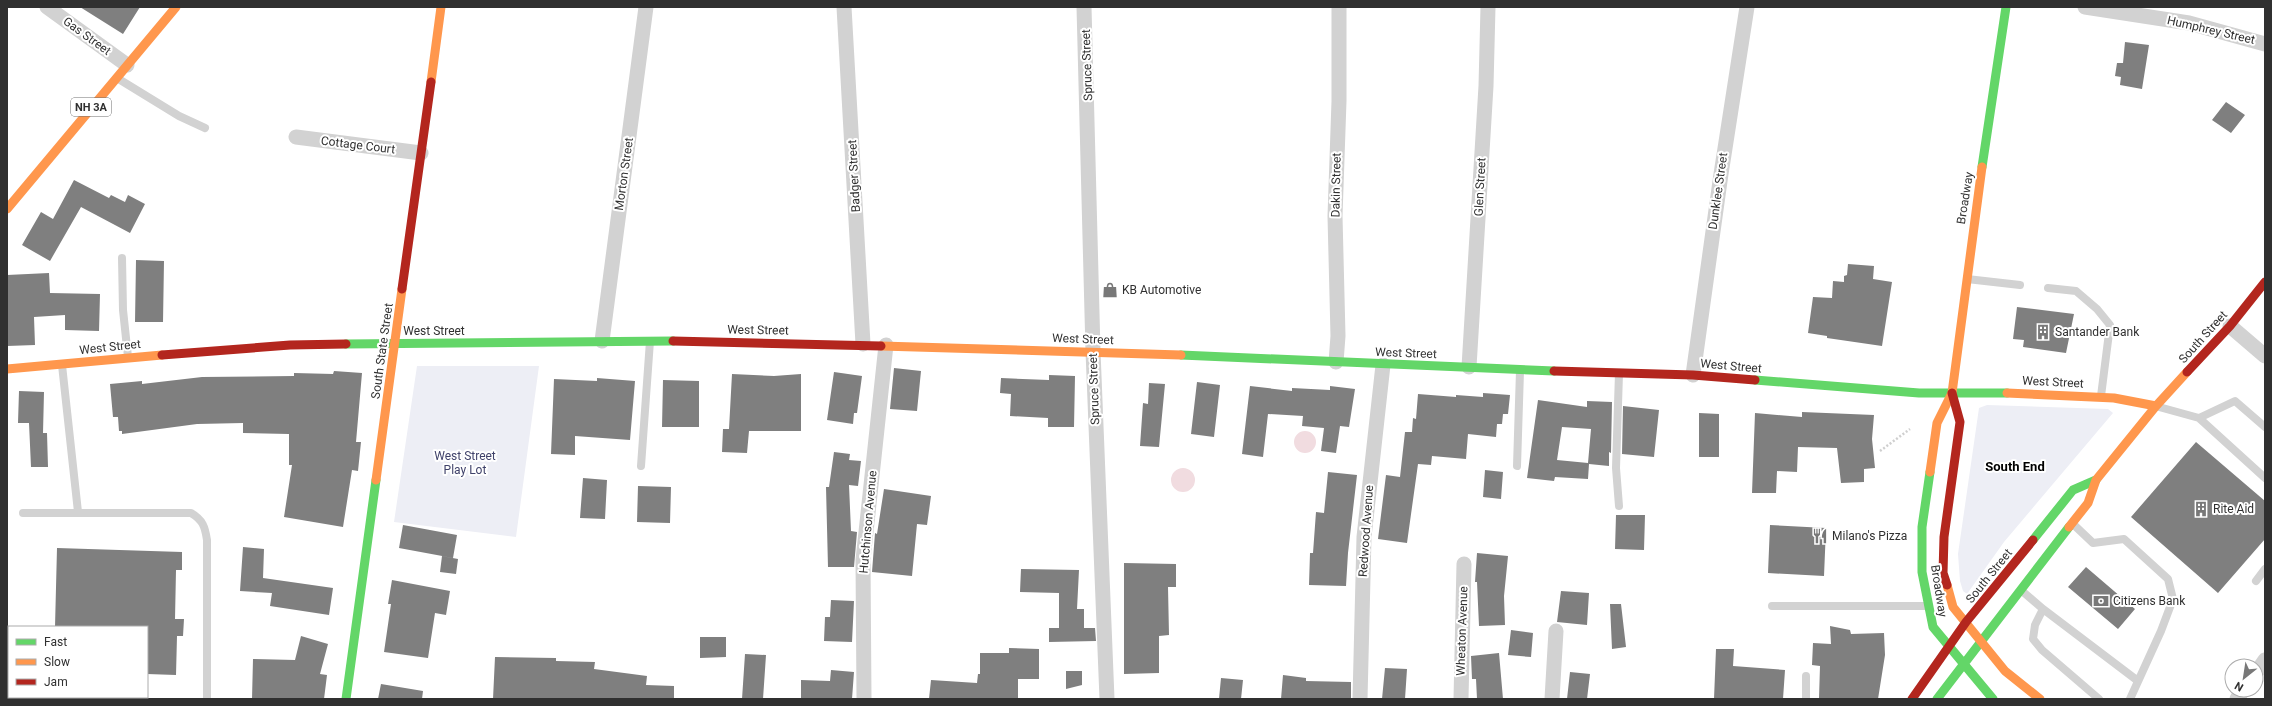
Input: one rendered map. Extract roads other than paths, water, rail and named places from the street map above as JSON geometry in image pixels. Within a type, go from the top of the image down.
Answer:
[{"type":"street","name":"Gas Street","points":[[47,7],[127,65]]},
{"type":"street","name":"NH 3A","points":[[7,208],[176,7]]},
{"type":"street","name":"South State Street","points":[[346,699],[396,344],[441,7]]},
{"type":"street","name":"Morton Street","points":[[602,341],[646,7]]},
{"type":"street","name":"Badger Street","points":[[844,7],[863,344]]},
{"type":"street","name":"Spruce Street","points":[[1084,7],[1093,351],[1107,699]]},
{"type":"street","name":"Dakin Street","points":[[1336,362],[1338,336],[1335,216],[1339,101],[1339,7]]},
{"type":"street","name":"Glen Street","points":[[1469,367],[1486,94],[1488,7]]},
{"type":"street","name":"Dunklee Street","points":[[1693,375],[1720,174],[1747,7]]},
{"type":"street","name":"Broadway","points":[[1993,699],[1965,663],[1933,627],[1922,572],[1922,527],[1937,423],[1952,393],[1966,279],[2006,7]]},
{"type":"street","name":"Humphrey Street","points":[[2085,7],[2189,23],[2265,44]]},
{"type":"street","name":"Cottage Court","points":[[296,137],[421,153]]},
{"type":"street","name":"South Street","points":[[1938,699],[2088,503],[2096,480],[2156,406],[2230,326],[2265,282]]},
{"type":"street","points":[[2230,326],[2265,356]]},
{"type":"street","name":"West Street","points":[[7,369],[128,357],[290,345],[650,340],[863,344],[1093,351],[1383,364],[1693,375],[1868,391],[2027,393],[2101,397],[2156,406]]},
{"type":"street","name":"Hutchinson Avenue","points":[[864,699],[863,560],[886,345]]},
{"type":"street","name":"Redwood Avenue","points":[[1360,699],[1364,537],[1383,364]]},
{"type":"street","name":"Broadway","points":[[1952,393],[1960,422],[1944,537],[1943,573],[1954,607],[1982,640],[2005,671],[2040,699]]},
{"type":"street","name":"South Street","points":[[1912,699],[1966,622],[2073,490],[2096,480]]},
{"type":"street","name":"Wheaton Avenue","points":[[1461,699],[1464,564]]},
{"type":"street","points":[[1552,699],[1556,631]]},
{"type":"lane","points":[[116,78],[173,113],[205,128]]},
{"type":"lane","points":[[122,258],[123,310],[128,357]]},
{"type":"lane","points":[[1966,279],[2020,285]]},
{"type":"lane","points":[[2048,288],[2076,291],[2097,309],[2110,325],[2101,397]]},
{"type":"lane","points":[[641,466],[650,340]]},
{"type":"lane","points":[[62,364],[78,512]]},
{"type":"lane","points":[[1517,466],[1520,368]]},
{"type":"lane","points":[[1618,372],[1616,468],[1619,506]]},
{"type":"lane","points":[[2198,418],[2235,401],[2265,427]]},
{"type":"lane","points":[[2156,406],[2198,418],[2265,478]]},
{"type":"lane","points":[[23,513],[78,512],[192,514],[200,518],[206,528],[207,540],[207,699]]},
{"type":"lane","points":[[2072,523],[2093,543],[2124,539],[2168,579],[2173,599],[2161,631],[2130,699]]},
{"type":"lane","points":[[2256,581],[2265,570]]},
{"type":"lane","points":[[2021,591],[2138,681]]},
{"type":"lane","points":[[1772,606],[1928,606]]},
{"type":"lane","points":[[2043,609],[2035,625],[2033,639],[2042,650],[2099,699]]},
{"type":"lane","points":[[1806,676],[1806,699]]},
{"type":"place","name":"KB Automotive","points":[[1110,290]]},
{"type":"place","name":"Santander Bank","points":[[2043,332]]},
{"type":"place","name":"Rite Aid","points":[[2201,509]]},
{"type":"place","name":"Milano's Pizza","points":[[1820,536]]},
{"type":"place","name":"Citizens Bank","points":[[2101,601]]},
{"type":"district","name":"South End","points":[[2015,466]]},
{"type":"park label","name":"West Street Play Lot","points":[[465,463]]}]
